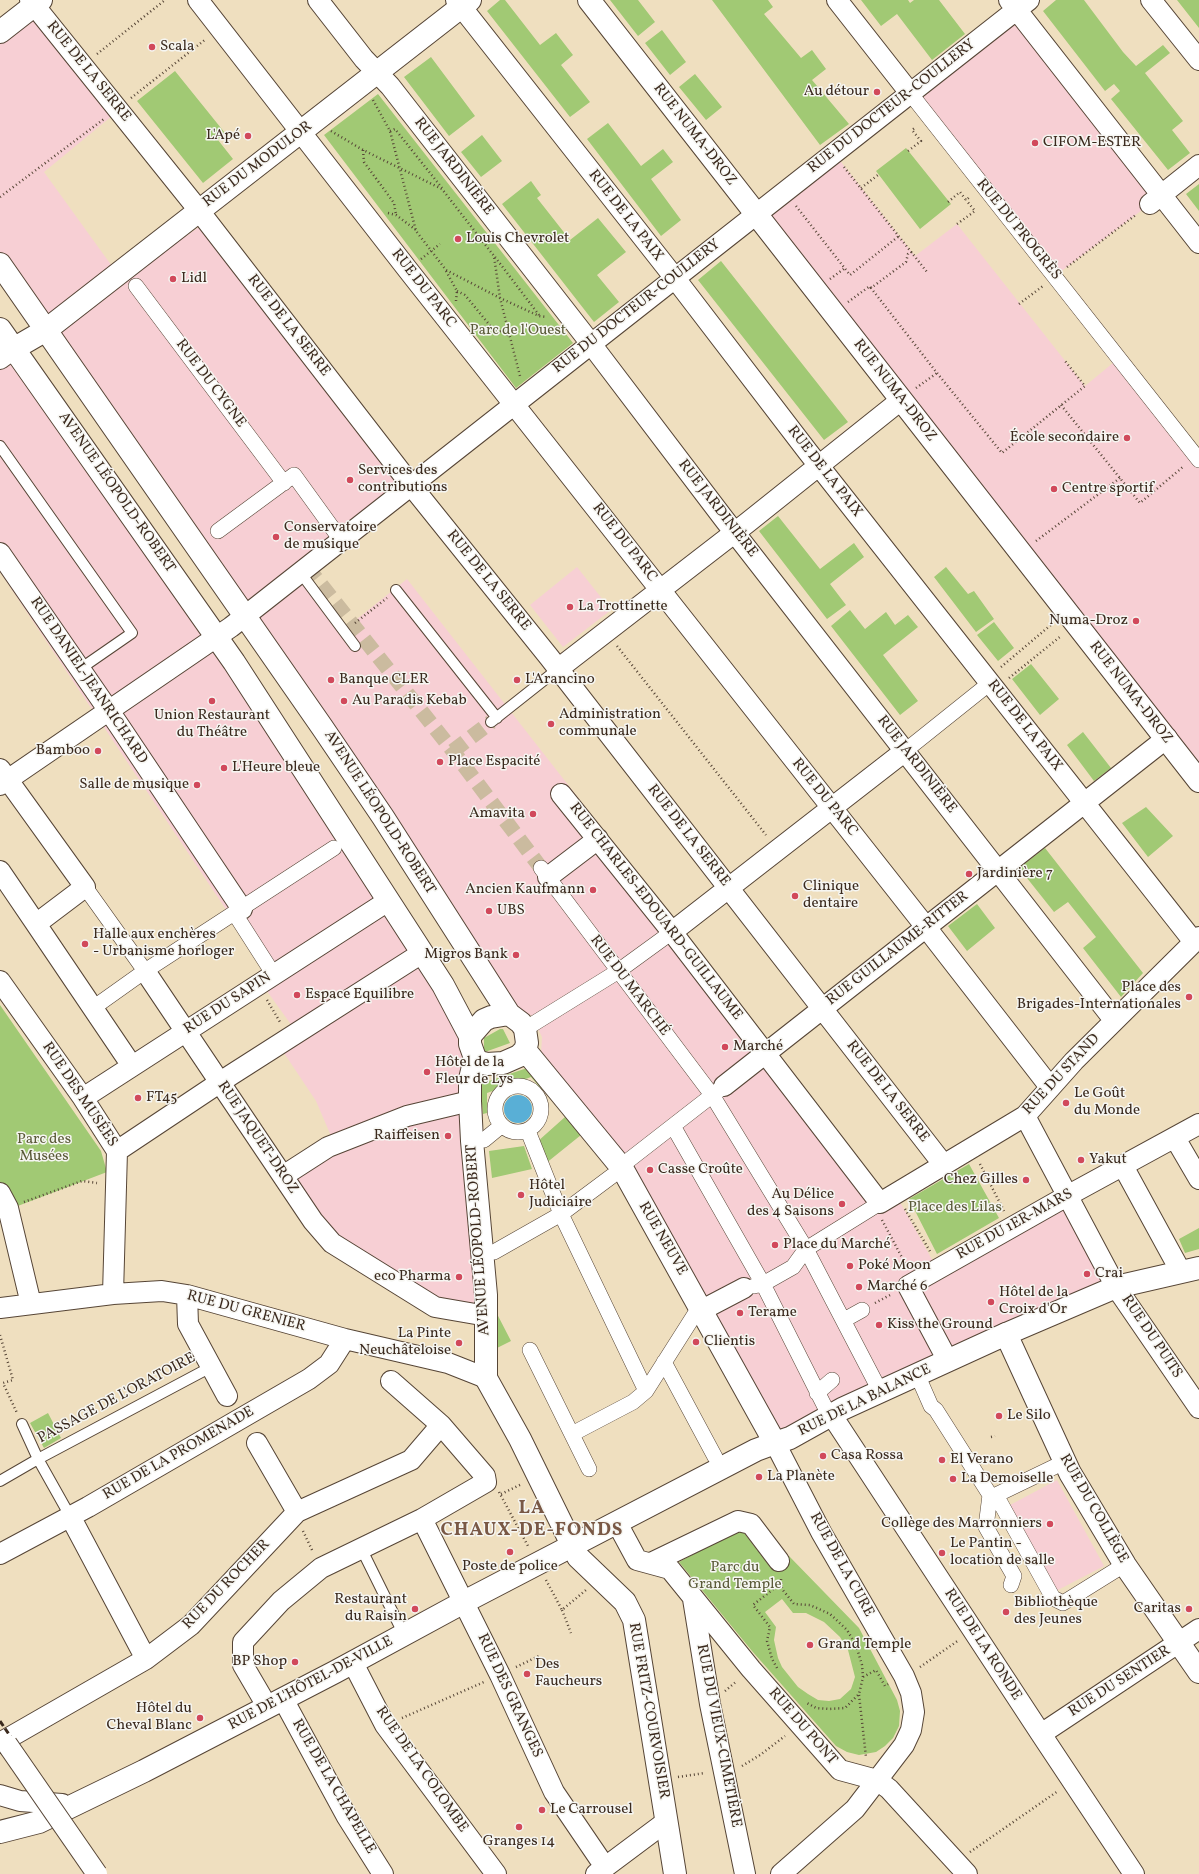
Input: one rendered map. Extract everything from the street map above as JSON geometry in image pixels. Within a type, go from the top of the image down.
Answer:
[{"type":"main road","name":"RUE NUMA-DROZ","points":[[589,0],[756,214],[907,396],[1199,781]]},
{"type":"main road","points":[[0,32],[35,2]]},
{"type":"main road","name":"RUE DU MODULOR","points":[[46,330],[198,210],[376,73],[462,2]]},
{"type":"main road","name":"AVENUE LÉOPOLD-ROBERT","points":[[0,264],[246,615],[382,817],[509,1014]]},
{"type":"main road","name":"AVENUE LÉOPOLD-ROBERT","points":[[0,329],[7,354],[218,637],[381,906],[422,953],[443,985],[470,1036]]},
{"type":"main road","points":[[7,354],[46,330]]},
{"type":"main road","points":[[509,1014],[521,1023],[525,1040],[519,1056],[503,1063],[487,1064],[480,1062],[475,1058],[470,1044],[470,1036],[484,1020],[491,1016],[509,1014]]},
{"type":"main road","name":"RUE NEUVE","points":[[525,1040],[622,1168],[775,1443]]},
{"type":"main road","name":"AVENUE LÉOPOLD-ROBERT","points":[[475,1058],[470,1080],[470,1101],[487,1316],[486,1378]]},
{"type":"main road","name":"RUE DE LA BALANCE","points":[[617,1523],[756,1450],[790,1438],[830,1415],[1006,1334],[1116,1287],[1193,1272]]},
{"type":"main road","name":"RUE DU COLLÈGE","points":[[1006,1334],[1070,1473],[1125,1565],[1199,1672]]},
{"type":"main road","points":[[486,1378],[520,1439],[572,1546]]},
{"type":"main road","name":"RUE DE L'HÔTEL-DE-VILLE","points":[[0,1832],[39,1822],[144,1771],[353,1663],[464,1602],[617,1523]]},
{"type":"main road","name":"RUE FRITZ-COURVOISIER","points":[[572,1546],[583,1563],[614,1590],[625,1602],[634,1620],[675,1874]]},
{"type":"street","name":"RUE DU PARC","points":[[198,0],[1050,1087]]},
{"type":"street","name":"RUE JARDINIÈRE","points":[[318,0],[376,73],[390,86],[1114,1020]]},
{"type":"street","name":"RUE DU PROGRÈS","points":[[837,0],[1198,458]]},
{"type":"street","points":[[1151,0],[1199,60]]},
{"type":"street","name":"RUE DE LA SERRE","points":[[35,2],[82,66],[198,210],[410,484],[558,669],[943,1164]]},
{"type":"street","name":"RUE DE LA PAIX","points":[[462,2],[819,465],[999,677],[1084,803],[1197,940]]},
{"type":"street","name":"RUE DU DOCTEUR-COULLERY","points":[[246,615],[410,484],[910,93],[1018,3]]},
{"type":"street","points":[[1018,3],[1156,200],[1199,243]]},
{"type":"street","points":[[1156,200],[1199,165]]},
{"type":"street","name":"RUE DU CYGNE","points":[[136,286],[284,482]]},
{"type":"street","points":[[558,669],[907,396]]},
{"type":"street","points":[[218,531],[294,475],[341,540]]},
{"type":"street","name":"RUE DANIEL-JEANRICHARD","points":[[0,553],[108,710],[238,911]]},
{"type":"street","points":[[3,778],[218,637],[246,615]]},
{"type":"street","points":[[525,1040],[672,932],[999,677]]},
{"type":"street","name":"RUE GUILLAUME-RITTER","points":[[629,1160],[1167,738]]},
{"type":"street","name":"RUE JAQUET-DROZ","points":[[3,778],[85,887],[145,971],[313,1221],[332,1243],[435,1307],[487,1316]]},
{"type":"street","name":"RUE CHARLES-EDOUARD-GUILLAUME","points":[[561,794],[672,932],[766,1053],[880,1209]]},
{"type":"street","points":[[544,873],[598,839]]},
{"type":"street","points":[[93,1008],[145,971],[334,848]]},
{"type":"street","points":[[0,871],[132,1066]]},
{"type":"street","name":"RUE DU MARCHÉ","points":[[544,873],[617,972],[718,1090],[844,1320],[861,1367],[880,1391]]},
{"type":"street","points":[[36,924],[85,887]]},
{"type":"street","name":"RUE DU SAPIN","points":[[83,1098],[381,906]]},
{"type":"street","points":[[238,911],[274,975]]},
{"type":"street","name":"RUE DU STAND","points":[[806,1249],[880,1209],[943,1164],[1024,1116],[1114,1020],[1197,940]]},
{"type":"street","points":[[117,1151],[219,1083],[422,953]]},
{"type":"street","name":"RUE DES MUSÉES","points":[[0,981],[83,1098],[117,1151],[112,1294]]},
{"type":"street","points":[[510,1087],[525,1087],[538,1095],[542,1110],[538,1122],[528,1131],[514,1132],[501,1126],[495,1112],[498,1097],[510,1087]]},
{"type":"street","points":[[542,1110],[556,1100]]},
{"type":"street","points":[[283,1176],[328,1147],[408,1116],[470,1101]]},
{"type":"street","name":"RUE DU PUITS","points":[[1024,1116],[1116,1287],[1199,1408]]},
{"type":"street","name":"RUE DU 1ER-MARS","points":[[908,1286],[1067,1196],[1199,1124]]},
{"type":"street","points":[[484,1140],[501,1126]]},
{"type":"street","points":[[673,1126],[753,1286],[830,1415]]},
{"type":"street","points":[[528,1131],[562,1214],[646,1391]]},
{"type":"street","points":[[1175,1138],[1199,1179]]},
{"type":"street","points":[[1123,1166],[1193,1272]]},
{"type":"street","points":[[494,1252],[562,1214],[612,1176]]},
{"type":"street","points":[[3,1203],[31,1304]]},
{"type":"street","points":[[572,1434],[633,1402],[646,1391],[701,1308],[793,1267],[806,1249]]},
{"type":"street","points":[[908,1286],[948,1361]]},
{"type":"street","name":"RUE DU GRENIER","points":[[0,1308],[112,1294],[162,1291],[187,1296],[345,1338],[448,1363],[486,1378]]},
{"type":"street","points":[[187,1296],[188,1324],[227,1396]]},
{"type":"street","points":[[844,1320],[862,1310]]},
{"type":"street","name":"RUE DE LA PROMENADE","points":[[0,1554],[70,1516],[309,1379],[329,1364],[345,1338]]},
{"type":"street","points":[[530,1350],[589,1469]]},
{"type":"street","points":[[664,1362],[715,1457]]},
{"type":"street","points":[[817,1393],[832,1380]]},
{"type":"street","points":[[391,1381],[441,1425],[494,1488]]},
{"type":"street","points":[[920,1381],[931,1406],[936,1410],[993,1495],[1053,1598],[1063,1603],[1116,1570]]},
{"type":"street","name":"RUE DE LA RONDE","points":[[830,1415],[1134,1874]]},
{"type":"street","name":"RUE DU ROCHER","points":[[4,1739],[146,1659],[191,1625],[300,1521],[411,1460],[441,1425]]},
{"type":"street","points":[[257,1443],[300,1521]]},
{"type":"street","name":"RUE DE LA CURE","points":[[775,1443],[821,1532],[904,1676],[912,1693],[914,1712],[911,1730],[904,1745],[854,1809],[781,1874]]},
{"type":"street","points":[[993,1495],[1054,1467]]},
{"type":"street","name":"RUE DE LA CHAPELLE","points":[[383,1874],[275,1702],[243,1665],[243,1642],[281,1601],[321,1568],[422,1519],[494,1488]]},
{"type":"street","points":[[993,1495],[986,1527],[1014,1576],[1011,1585]]},
{"type":"street","points":[[70,1516],[146,1659]]},
{"type":"street","name":"RUE DES GRANGES","points":[[422,1519],[500,1675],[554,1792],[601,1871]]},
{"type":"street","points":[[651,1564],[738,1521],[751,1524],[779,1561]]},
{"type":"street","name":"RUE DU PONT","points":[[617,1523],[637,1560],[670,1569],[751,1669],[840,1770],[877,1780],[889,1789],[962,1868]]},
{"type":"street","name":"RUE DU VIEUX-CIMETIÈRE","points":[[693,1598],[710,1704],[724,1776],[746,1874]]},
{"type":"street","name":"RUE DU SENTIER","points":[[1040,1734],[1199,1630]]},
{"type":"street","name":"RUE DE LA COLOMBE","points":[[353,1663],[385,1725],[496,1874]]},
{"type":"street","points":[[4,1739],[96,1874]]},
{"type":"street","points":[[0,1795],[20,1801],[74,1805]]},
{"type":"street","points":[[601,1871],[667,1821]]},
{"type":"lane","points":[[0,446],[132,633],[80,669]]},
{"type":"lane","points":[[300,572],[355,646]]},
{"type":"lane","points":[[396,590],[494,720],[558,669]]},
{"type":"lane","name":"PASSAGE DE L'ORATOIRE","points":[[0,1481],[38,1459],[211,1367]]},
{"type":"lane","points":[[20,1421],[38,1459],[70,1516]]},
{"type":"lane","points":[[362,1548],[404,1635]]},
{"type":"path","points":[[82,66],[166,0]]},
{"type":"path","points":[[0,197],[209,37]]},
{"type":"path","points":[[371,96],[390,131],[416,231]]},
{"type":"path","points":[[908,151],[921,141],[912,130],[915,128]]},
{"type":"path","points":[[328,129],[341,139],[442,189]]},
{"type":"path","points":[[390,131],[395,129],[539,316]]},
{"type":"path","points":[[363,150],[364,162],[394,203],[396,215]]},
{"type":"path","points":[[842,163],[927,272]]},
{"type":"path","points":[[861,188],[878,175]]},
{"type":"path","points":[[948,202],[960,192],[975,211],[957,224]]},
{"type":"path","points":[[966,200],[970,197]]},
{"type":"path","points":[[1110,233],[1156,200]]},
{"type":"path","points":[[792,201],[850,275],[900,236]]},
{"type":"path","points":[[385,212],[396,215],[416,231],[431,250],[446,270],[457,291],[456,304]]},
{"type":"path","points":[[418,262],[440,244]]},
{"type":"path","points":[[844,305],[870,286],[872,288],[906,262],[908,254],[912,252]]},
{"type":"path","points":[[494,256],[500,298],[522,383]]},
{"type":"path","points":[[827,282],[845,268]]},
{"type":"path","points":[[446,270],[539,316],[555,318]]},
{"type":"path","points":[[872,288],[937,373],[1002,453],[1085,386],[1064,361]]},
{"type":"path","points":[[457,291],[465,295],[492,328],[510,337]]},
{"type":"path","points":[[907,396],[937,373]]},
{"type":"path","points":[[1061,405],[1140,503],[1198,458]]},
{"type":"path","points":[[1032,544],[1120,478]]},
{"type":"path","points":[[353,625],[396,590]]},
{"type":"path","points":[[999,677],[1057,621]]},
{"type":"path","points":[[999,677],[1066,632]]},
{"type":"path","points":[[614,642],[766,836]]},
{"type":"path","points":[[266,998],[284,1027]]},
{"type":"path","points":[[980,1163],[1008,1218]]},
{"type":"path","points":[[3,1203],[82,1181],[100,1184]]},
{"type":"path","points":[[905,1208],[934,1259]]},
{"type":"path","points":[[880,1209],[906,1266]]},
{"type":"path","points":[[862,1310],[908,1286]]},
{"type":"path","points":[[0,1335],[13,1380],[3,1383],[20,1421]]},
{"type":"path","points":[[991,1437],[995,1436]]},
{"type":"path","points":[[494,1488],[530,1549]]},
{"type":"path","points":[[300,1521],[314,1553]]},
{"type":"path","points":[[779,1561],[782,1590],[794,1604],[810,1605],[830,1614],[847,1630],[856,1645],[862,1665],[863,1677],[859,1694],[866,1757]]},
{"type":"path","points":[[545,1579],[562,1610],[571,1634]]},
{"type":"path","points":[[780,1674],[772,1659],[767,1641],[770,1626],[753,1605],[781,1583]]},
{"type":"path","points":[[562,1610],[588,1588]]},
{"type":"path","points":[[915,1671],[966,1636]]},
{"type":"path","points":[[385,1725],[500,1675],[539,1656]]},
{"type":"path","points":[[863,1677],[876,1670],[885,1686]]},
{"type":"path","points":[[804,1702],[816,1708],[845,1708],[859,1694]]},
{"type":"path","points":[[724,1776],[760,1755],[800,1724]]},
{"type":"path","points":[[673,1778],[695,1774]]},
{"type":"path","points":[[962,1868],[1072,1782]]},
{"type":"shaded area","name":"CIFOM-ESTER","points":[[1016,10],[1152,182],[1150,204],[1055,276],[910,93]]},
{"type":"shaded area","points":[[35,16],[112,116],[44,172],[122,280],[199,227],[402,483],[299,565],[347,627],[407,579],[770,1043],[879,1193],[888,1186],[900,1202],[939,1272],[1064,1204],[1104,1285],[780,1432],[541,1055],[542,1037],[532,1016],[512,1005],[0,254],[0,43]]},
{"type":"shaded area","name":"Numa-Droz","points":[[834,153],[915,256],[957,224],[1085,386],[1119,358],[1199,460],[1199,781],[756,214]]},
{"type":"shaded area","points":[[0,343],[238,682],[449,1002],[469,1068],[479,1307],[435,1301],[337,1238],[295,1180],[337,1150],[316,1101],[282,1050],[300,1037],[264,987],[273,982],[233,920],[0,572]]},
{"type":"shaded area","name":"La Trottinette","points":[[577,567],[611,610],[563,647],[530,605]]},
{"type":"shaded area","name":"Collège des Marronniers","points":[[1057,1480],[1104,1566],[1056,1591],[1010,1505]]},
{"type":"green space","points":[[500,0],[505,0],[540,45],[556,33],[573,55],[561,65],[590,102],[570,117],[487,11]]},
{"type":"green space","points":[[610,0],[638,0],[655,22],[638,36]]},
{"type":"green space","points":[[712,0],[768,0],[773,7],[764,14],[801,58],[812,50],[826,69],[812,80],[849,124],[820,145]]},
{"type":"green space","points":[[861,0],[908,0],[910,3],[914,0],[939,0],[965,34],[932,60],[897,14],[881,26]]},
{"type":"green space","points":[[1056,0],[1084,0],[1123,52],[1136,66],[1163,45],[1170,53],[1145,73],[1183,121],[1172,130],[1190,153],[1168,170],[1111,99],[1120,91],[1114,84],[1105,91],[1043,11]]},
{"type":"green space","points":[[1177,0],[1199,0],[1199,28]]},
{"type":"green space","points":[[662,30],[686,62],[670,75],[645,43]]},
{"type":"green space","points":[[431,57],[475,116],[449,136],[404,77]]},
{"type":"green space","points":[[175,71],[225,133],[218,140],[233,159],[203,183],[137,101]]},
{"type":"green space","points":[[695,74],[722,107],[706,120],[679,87]]},
{"type":"green space","name":"Parc de l'Ouest","points":[[378,94],[573,343],[516,388],[324,135]]},
{"type":"green space","points":[[608,123],[641,166],[663,149],[673,162],[651,179],[681,220],[661,236],[587,139]]},
{"type":"green space","points":[[482,135],[502,161],[481,177],[461,152]]},
{"type":"green space","points":[[906,148],[951,204],[920,229],[876,171]]},
{"type":"green space","points":[[531,181],[541,195],[537,198],[570,240],[598,218],[626,252],[597,275],[619,302],[594,322],[502,204]]},
{"type":"green space","points":[[1199,184],[1199,211],[1186,194]]},
{"type":"green space","points":[[721,261],[848,422],[824,440],[698,280]]},
{"type":"green space","points":[[778,516],[820,569],[854,543],[864,557],[830,584],[846,605],[827,619],[759,531]]},
{"type":"green space","points":[[946,567],[968,594],[974,591],[994,619],[976,632],[934,577]]},
{"type":"green space","points":[[850,610],[865,629],[886,612],[895,625],[908,615],[918,627],[883,655],[918,701],[900,715],[831,626]]},
{"type":"green space","points":[[994,622],[1014,648],[998,661],[977,635]]},
{"type":"green space","points":[[1031,664],[1059,699],[1040,715],[1012,679]]},
{"type":"green space","points":[[1083,732],[1111,768],[1094,781],[1067,745]]},
{"type":"green space","points":[[1146,807],[1173,836],[1148,857],[1122,823]]},
{"type":"green space","points":[[1045,848],[1143,973],[1121,997],[1083,948],[1096,937],[1068,902],[1054,912],[1019,868]]},
{"type":"green space","points":[[977,904],[995,928],[967,951],[948,926]]},
{"type":"green space","name":"Parc des Musées","points":[[0,1005],[101,1151],[107,1172],[2,1212],[0,1208]]},
{"type":"green space","points":[[500,1029],[503,1029],[510,1043],[485,1052],[484,1038]]},
{"type":"green space","points":[[530,1067],[549,1088],[542,1090],[531,1077],[487,1093],[487,1113],[483,1114],[480,1084]]},
{"type":"green space","points":[[565,1117],[581,1135],[545,1164],[537,1142]]},
{"type":"green space","points":[[524,1146],[532,1169],[492,1178],[489,1151]]},
{"type":"green space","name":"Place des Lilas","points":[[969,1164],[999,1218],[937,1254],[909,1199]]},
{"type":"green space","points":[[1199,1228],[1199,1249],[1185,1253],[1179,1239]]},
{"type":"green space","points":[[495,1310],[511,1341],[493,1350]]},
{"type":"green space","points":[[48,1413],[61,1438],[44,1448],[30,1423]]},
{"type":"green space","name":"Parc du Grand Temple","points":[[741,1529],[771,1568],[789,1556],[859,1628],[897,1700],[900,1711],[899,1726],[893,1738],[876,1752],[859,1755],[847,1752],[836,1746],[752,1651],[679,1562]],"holes":[[[782,1599],[793,1613],[806,1613],[824,1622],[840,1637],[848,1650],[855,1677],[851,1689],[840,1699],[829,1701],[818,1700],[798,1687],[782,1667],[778,1658],[774,1640],[776,1627],[765,1612]]]},
{"type":"water","points":[[518,1095],[528,1099],[532,1109],[528,1119],[518,1123],[508,1119],[504,1109],[508,1099]]},
{"type":"tunnel","points":[[307,567],[453,751],[541,868]]},
{"type":"tunnel","points":[[453,751],[491,722]]},
{"type":"railway","points":[[0,1721],[103,1874]]},
{"type":"place","name":"Scala","points":[[152,47]]},
{"type":"place","name":"Au détour","points":[[877,92]]},
{"type":"place","name":"L'Apé","points":[[248,136]]},
{"type":"place","name":"CIFOM-ESTER","points":[[1035,143]]},
{"type":"place","name":"Louis Chevrolet","points":[[458,239]]},
{"type":"place","name":"Lidl","points":[[173,279]]},
{"type":"place","name":"École secondaire","points":[[1127,438]]},
{"type":"place","name":"Services des contributions","points":[[350,480]]},
{"type":"place","name":"Centre sportif","points":[[1054,489]]},
{"type":"place","name":"Conservatoire de musique","points":[[276,537]]},
{"type":"place","name":"La Trottinette","points":[[570,607]]},
{"type":"place","name":"Numa-Droz","points":[[1136,621]]},
{"type":"place","name":"Banque CLER","points":[[331,680]]},
{"type":"place","name":"L'Arancino","points":[[517,680]]},
{"type":"place","name":"Union Restaurant du Théâtre","points":[[212,701]]},
{"type":"place","name":"Au Paradis Kebab","points":[[344,701]]},
{"type":"place","name":"Administration communale","points":[[551,724]]},
{"type":"place","name":"Bamboo","points":[[98,751]]},
{"type":"place","name":"Place Espacité","points":[[440,762]]},
{"type":"place","name":"L'Heure bleue","points":[[224,768]]},
{"type":"place","name":"Salle de musique","points":[[197,785]]},
{"type":"place","name":"Amavita","points":[[533,814]]},
{"type":"place","name":"Jardinière 7","points":[[969,874]]},
{"type":"place","name":"Ancien Kaufmann","points":[[593,890]]},
{"type":"place","name":"Clinique dentaire","points":[[795,896]]},
{"type":"place","name":"UBS","points":[[489,911]]},
{"type":"place","name":"Halle aux enchères - Urbanisme horloger","points":[[85,944]]},
{"type":"place","name":"Migros Bank","points":[[516,955]]},
{"type":"place","name":"Espace Equilibre","points":[[297,995]]},
{"type":"place","name":"Place des Brigades-Internationales","points":[[1189,997]]},
{"type":"place","name":"Marché","points":[[725,1047]]},
{"type":"place","name":"Hôtel de la Fleur de Lys","points":[[427,1072]]},
{"type":"place","name":"FT45","points":[[138,1098]]},
{"type":"place","name":"Le Goût du Monde","points":[[1066,1103]]},
{"type":"place","name":"Raiffeisen","points":[[448,1136]]},
{"type":"place","name":"Yakut","points":[[1081,1160]]},
{"type":"place","name":"Casse Croûte","points":[[650,1170]]},
{"type":"place","name":"Chez Gilles","points":[[1026,1180]]},
{"type":"place","name":"Hôtel Judiciaire","points":[[521,1195]]},
{"type":"place","name":"Au Délice des 4 Saisons","points":[[842,1204]]},
{"type":"place","name":"Place du Marché","points":[[775,1245]]},
{"type":"place","name":"Poké Moon","points":[[850,1266]]},
{"type":"place","name":"Crai","points":[[1087,1274]]},
{"type":"place","name":"eco Pharma","points":[[459,1277]]},
{"type":"place","name":"Marché 6","points":[[859,1287]]},
{"type":"place","name":"Hôtel de la Croix d'Or","points":[[991,1302]]},
{"type":"place","name":"Terame","points":[[740,1313]]},
{"type":"place","name":"Kiss the Ground","points":[[879,1325]]},
{"type":"place","name":"Clientis","points":[[696,1342]]},
{"type":"place","name":"La Pinte Neuchâteloise","points":[[459,1343]]},
{"type":"place","name":"Le Silo","points":[[999,1416]]},
{"type":"place","name":"Casa Rossa","points":[[823,1456]]},
{"type":"place","name":"El Verano","points":[[942,1460]]},
{"type":"place","name":"La Planète","points":[[759,1477]]},
{"type":"place","name":"La Demoiselle","points":[[953,1479]]},
{"type":"place","name":"Collège des Marronniers","points":[[1050,1524]]},
{"type":"place","name":"Poste de police","points":[[510,1552]]},
{"type":"place","name":"Le Pantin - location de salle","points":[[942,1553]]},
{"type":"place","name":"Restaurant du Raisin","points":[[415,1609]]},
{"type":"place","name":"Caritas","points":[[1189,1609]]},
{"type":"place","name":"Bibliothèque des Jeunes","points":[[1006,1612]]},
{"type":"place","name":"Grand Temple","points":[[810,1645]]},
{"type":"place","name":"BP Shop","points":[[295,1662]]},
{"type":"place","name":"Des Faucheurs","points":[[527,1674]]},
{"type":"place","name":"Hôtel du Cheval Blanc","points":[[200,1718]]},
{"type":"place","name":"Le Carrousel","points":[[542,1810]]},
{"type":"place","name":"Granges 14","points":[[519,1827]]},
{"type":"district","name":"LA CHAUX-DE-FONDS","points":[[532,1521]]}]
